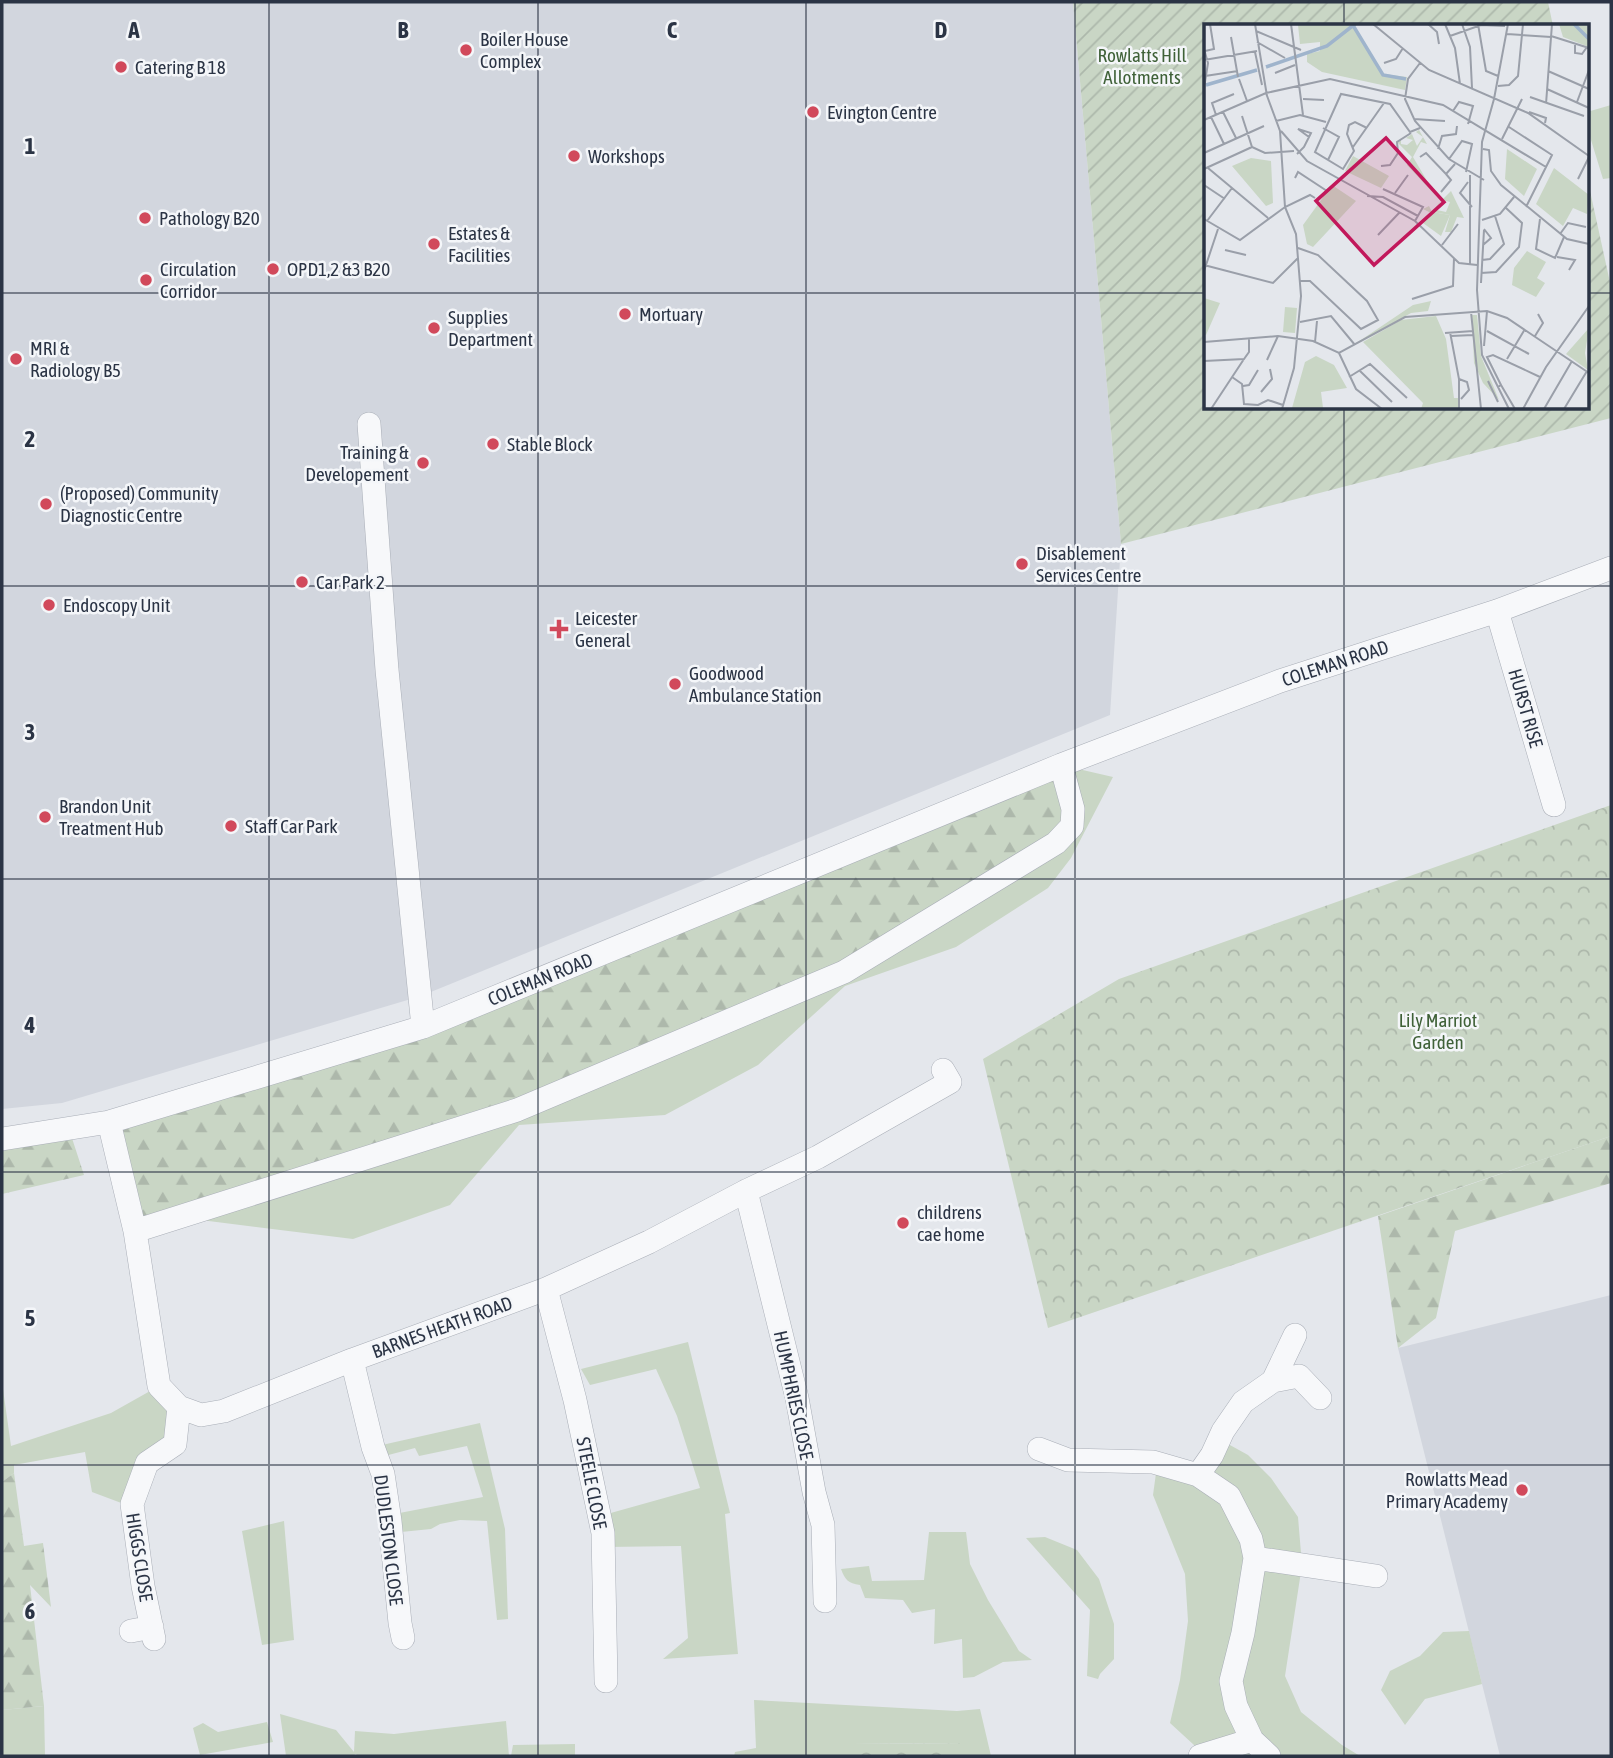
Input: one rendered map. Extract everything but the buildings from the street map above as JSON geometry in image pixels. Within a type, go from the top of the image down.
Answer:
[{"type":"street","points":[[369,424],[387,670],[423,1027]]},
{"type":"street","name":"COLEMAN ROAD","points":[[2,1139],[109,1122],[423,1027],[1061,765],[1280,681],[1497,611],[1611,568]]},
{"type":"street","name":"HURST RISE","points":[[1497,611],[1554,805]]},
{"type":"street","points":[[135,1231],[517,1110],[844,972],[1056,843],[1072,826],[1073,809],[1061,765]]},
{"type":"street","name":"BARNES HEATH ROAD","points":[[179,1407],[201,1415],[224,1411],[352,1360],[546,1289],[649,1242],[818,1157],[950,1083],[943,1070]]},
{"type":"street","points":[[109,1122],[135,1231],[159,1386],[179,1407]]},
{"type":"street","name":"HUMPHRIES CLOSE","points":[[746,1191],[797,1398],[814,1492],[823,1525],[825,1601]]},
{"type":"street","name":"STEELE CLOSE","points":[[546,1289],[575,1400],[603,1533],[606,1681]]},
{"type":"street","points":[[1273,1381],[1295,1335]]},
{"type":"street","name":"DUDLESTON CLOSE","points":[[352,1360],[373,1447],[383,1474],[404,1638]]},
{"type":"street","points":[[1198,1475],[1243,1402],[1273,1381],[1299,1376],[1320,1398]]},
{"type":"street","name":"HIGGS CLOSE","points":[[146,1632],[132,1504],[148,1463],[174,1444],[179,1407]]},
{"type":"street","points":[[1039,1448],[1068,1460],[1153,1462],[1198,1475],[1229,1496],[1251,1539],[1255,1558],[1243,1633],[1231,1681],[1236,1706],[1252,1740],[1269,1756]]},
{"type":"street","points":[[1255,1558],[1376,1576]]},
{"type":"street","points":[[1200,1756],[1252,1740]]},
{"type":"shaded area","name":"Leicester General","points":[[2,2],[1073,2],[1121,544],[1110,715],[421,996],[62,1103],[2,1109]]},
{"type":"shaded area","name":"Rowlatts Mead Primary Academy","points":[[1611,1295],[1611,1756],[1500,1756],[1398,1348]]},
{"type":"green space","name":"Rowlatts Hill Allotments","points":[[1073,2],[1548,2],[1553,24],[1204,24],[1204,410],[1588,410],[1588,182],[1611,287],[1611,418],[1121,544]]},
{"type":"green space","points":[[1611,105],[1611,178],[1603,179],[1588,130],[1588,112]]},
{"type":"green space","points":[[1061,765],[1113,777],[1071,858],[1048,888],[956,947],[845,986],[758,1065],[665,1115],[519,1125],[450,1205],[353,1239],[177,1217]]},
{"type":"green space","points":[[1061,765],[1072,826],[844,972],[517,1110],[135,1231],[109,1122],[423,1027]]},
{"type":"green space","name":"Lily Marriot Garden","points":[[1611,805],[1611,1136],[1048,1328],[983,1059],[1119,979]]},
{"type":"green space","points":[[69,1129],[84,1175],[2,1194],[2,1139]]},
{"type":"green space","points":[[1611,1136],[1611,1183],[1455,1231],[1436,1318],[1398,1348],[1378,1216]]},
{"type":"green space","points":[[688,1342],[730,1513],[725,1514],[738,1654],[663,1659],[688,1638],[681,1546],[607,1547],[600,1516],[700,1488],[677,1416],[656,1369],[590,1385],[581,1369]]},
{"type":"green space","points":[[2,1382],[11,1446],[111,1413],[159,1386],[179,1407],[174,1444],[150,1462],[132,1507],[92,1492],[85,1452],[14,1465],[14,1473],[2,1482]]},
{"type":"green space","points":[[480,1423],[505,1529],[508,1619],[497,1620],[487,1521],[460,1520],[440,1524],[431,1529],[391,1533],[389,1515],[483,1497],[467,1446],[419,1456],[415,1448],[377,1458],[373,1447]]},
{"type":"green space","points":[[1219,1439],[1248,1455],[1271,1478],[1298,1517],[1302,1565],[1285,1676],[1301,1712],[1360,1756],[1206,1756],[1170,1723],[1180,1680],[1188,1621],[1185,1574],[1153,1495],[1157,1466],[1198,1475]]},
{"type":"green space","points":[[14,1473],[24,1546],[43,1543],[51,1607],[30,1585],[44,1706],[2,1710],[2,1482]]},
{"type":"green space","points":[[284,1521],[294,1640],[262,1645],[242,1531]]},
{"type":"green space","points":[[929,1532],[966,1532],[970,1564],[988,1600],[1019,1651],[1032,1660],[1003,1662],[974,1677],[963,1678],[962,1639],[934,1644],[935,1609],[912,1613],[903,1600],[865,1598],[860,1585],[850,1582],[844,1576],[841,1569],[869,1566],[872,1581],[924,1580]]},
{"type":"green space","points":[[1045,1537],[1077,1550],[1099,1579],[1114,1624],[1114,1659],[1098,1679],[1087,1676],[1090,1610],[1026,1538]]},
{"type":"green space","points":[[1469,1631],[1482,1684],[1425,1699],[1405,1725],[1381,1690],[1390,1671],[1420,1656],[1443,1632]]},
{"type":"green space","points":[[754,1700],[957,1711],[980,1709],[991,1756],[963,1756],[962,1743],[854,1744],[854,1756],[734,1756],[735,1752],[756,1748]]},
{"type":"green space","points":[[44,1706],[45,1756],[2,1756],[2,1710]]},
{"type":"green space","points":[[280,1714],[336,1730],[354,1752],[355,1731],[394,1734],[506,1721],[509,1756],[286,1756]]},
{"type":"green space","points":[[267,1722],[273,1742],[200,1755],[193,1728],[203,1723],[218,1732]]},
{"type":"green space","points":[[963,1743],[963,1756],[854,1756],[854,1744]]},
{"type":"green space","points":[[575,1744],[575,1756],[511,1756],[513,1745]]},
{"type":"place","name":"Boiler House Complex","points":[[466,50]]},
{"type":"place","name":"Catering B 18","points":[[121,67]]},
{"type":"place","name":"Evington Centre","points":[[813,112]]},
{"type":"place","name":"Workshops","points":[[574,156]]},
{"type":"place","name":"Pathology B20","points":[[145,218]]},
{"type":"place","name":"Estates & Facilities","points":[[434,244]]},
{"type":"place","name":"OPD1,2 &3 B20","points":[[273,269]]},
{"type":"place","name":"Circulation Corridor","points":[[146,280]]},
{"type":"place","name":"Mortuary","points":[[625,314]]},
{"type":"place","name":"Supplies Department","points":[[434,328]]},
{"type":"place","name":"MRI & Radiology B5","points":[[16,359]]},
{"type":"place","name":"Stable Block","points":[[493,444]]},
{"type":"place","name":"Training & Developement","points":[[423,463]]},
{"type":"place","name":"(Proposed) Community Diagnostic Centre","points":[[46,504]]},
{"type":"place","name":"Disablement Services Centre","points":[[1022,564]]},
{"type":"place","name":"Car Park 2","points":[[302,582]]},
{"type":"place","name":"Endoscopy Unit","points":[[49,605]]},
{"type":"place","name":"Leicester General","points":[[559,629]]},
{"type":"place","name":"Goodwood Ambulance Station","points":[[675,684]]},
{"type":"place","name":"Brandon Unit Treatment Hub","points":[[45,817]]},
{"type":"place","name":"Staff Car Park","points":[[231,826]]},
{"type":"place","name":"childrens cae home","points":[[903,1223]]},
{"type":"place","name":"Rowlatts Mead Primary Academy","points":[[1522,1490]]}]
